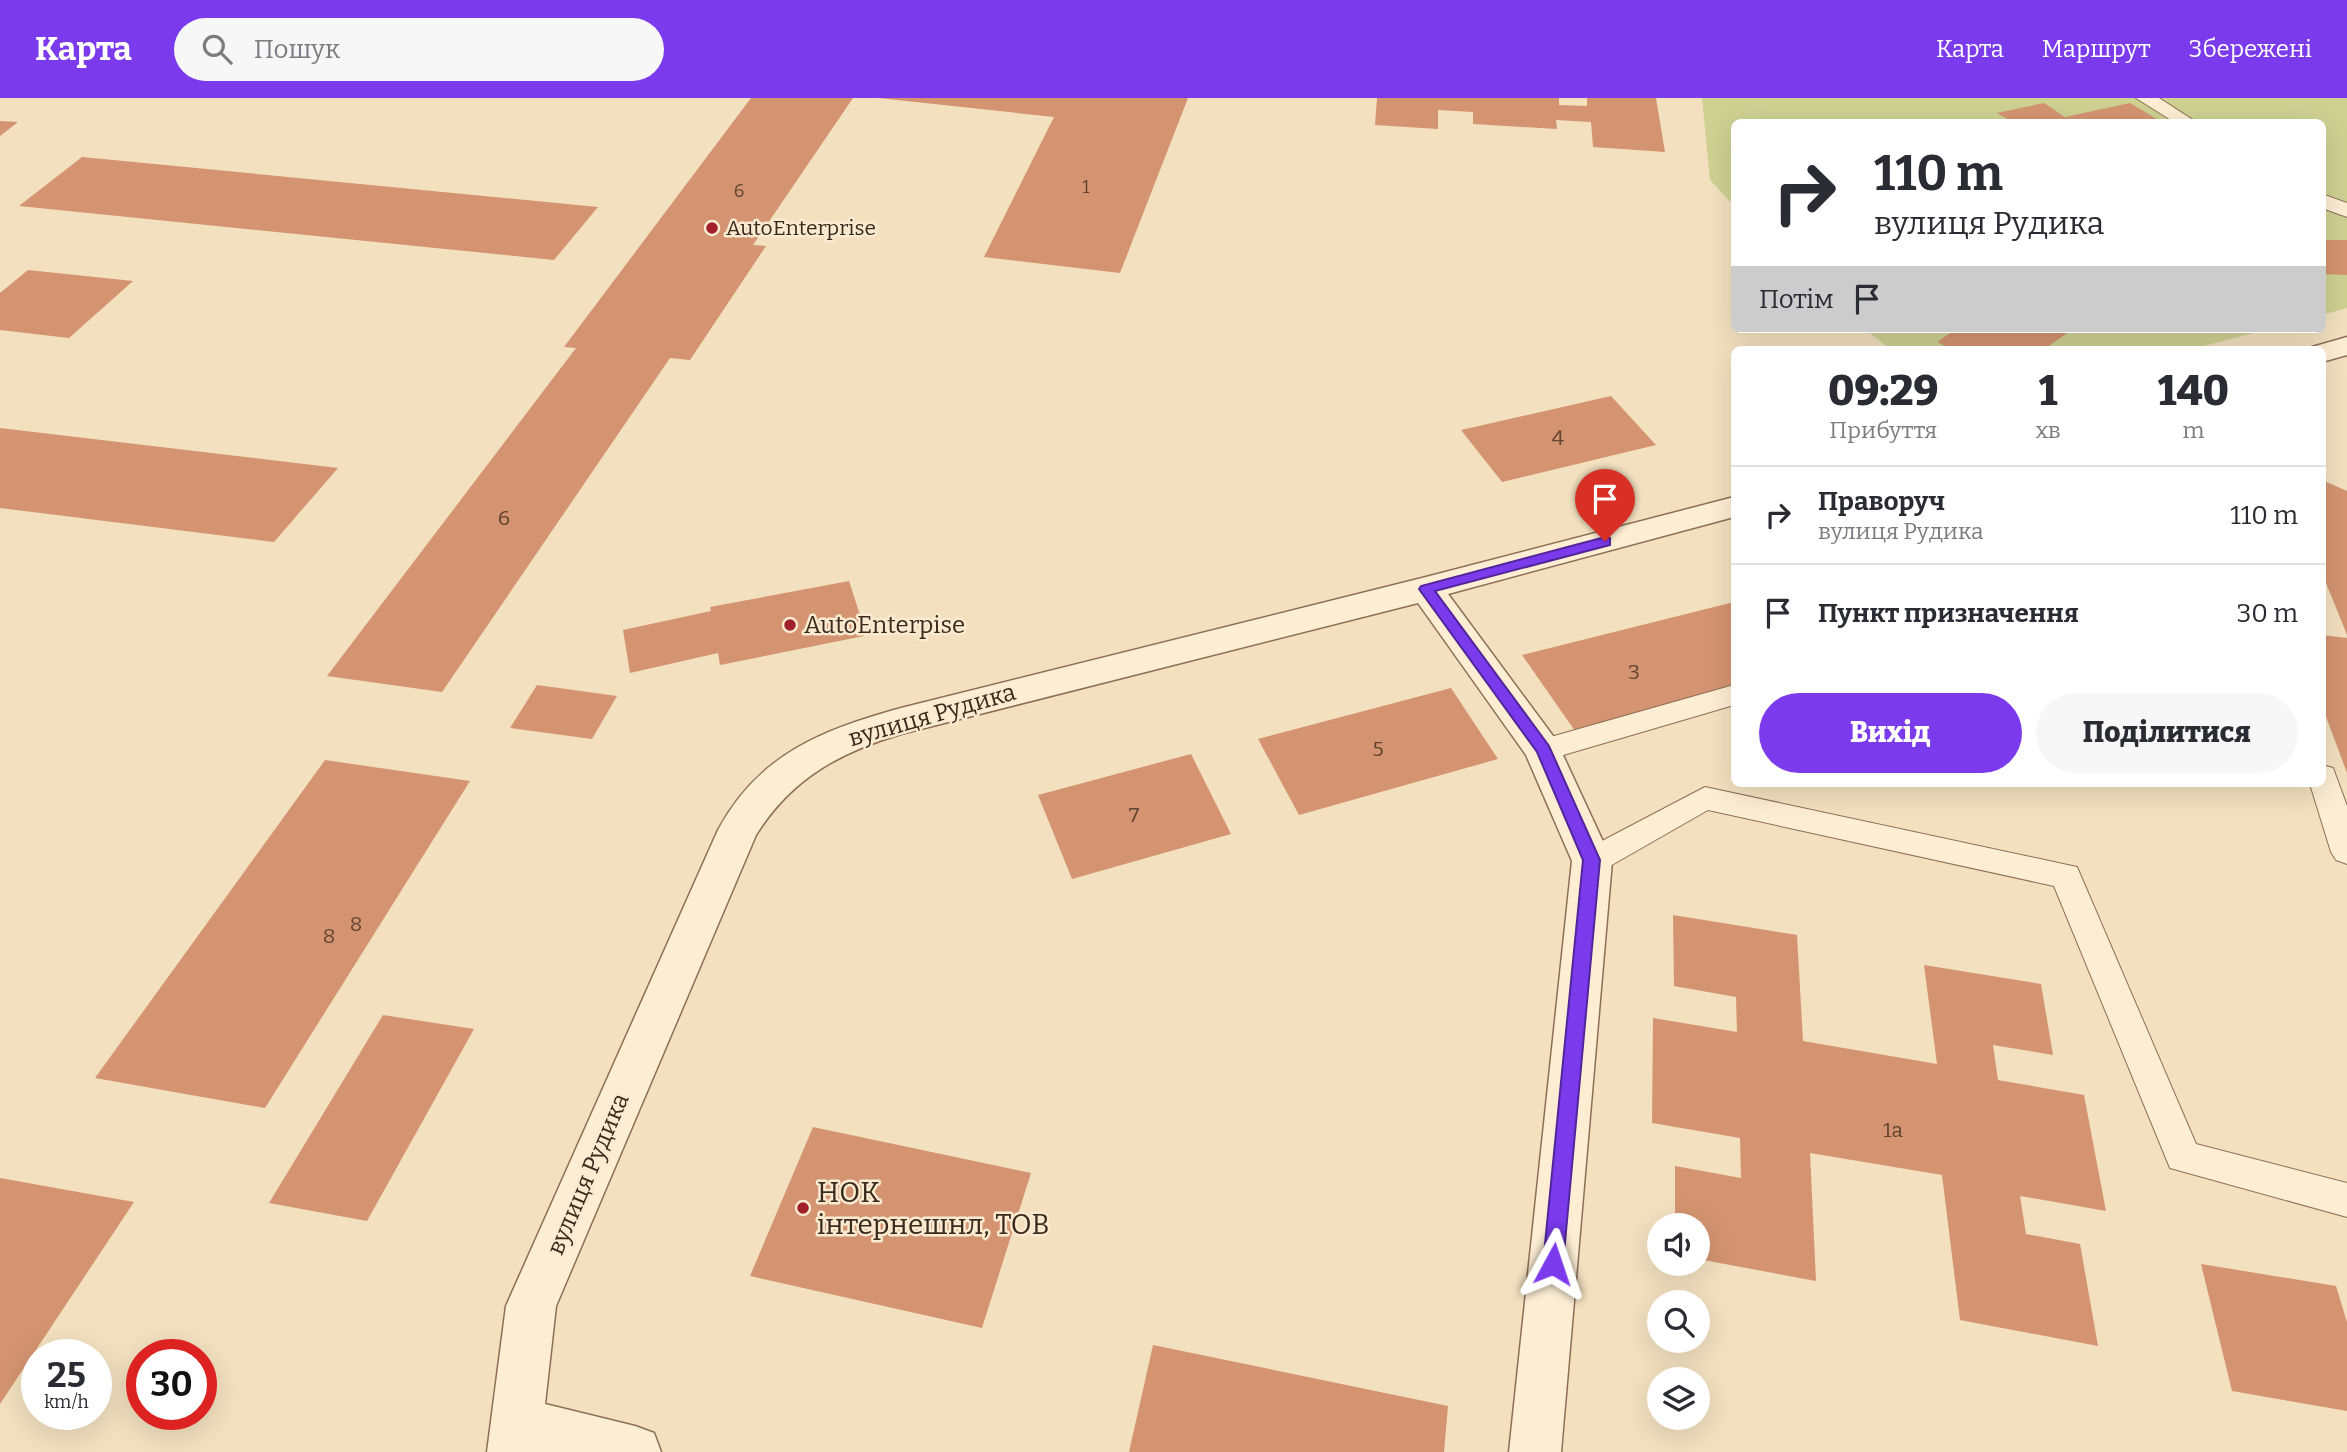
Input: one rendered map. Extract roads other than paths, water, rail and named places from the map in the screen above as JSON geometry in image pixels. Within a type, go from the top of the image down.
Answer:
[{"type":"street","points":[[2326,352],[2347,346]]},
{"type":"street","name":"вулиця Рудика","points":[[515,1437],[531,1306],[738,830],[766,791],[804,759],[850,735],[1426,589],[1731,508]]},
{"type":"street","points":[[1426,589],[1544,750],[1592,860],[1535,1452]]},
{"type":"street","points":[[515,1437],[635,1452]]},
{"type":"lane","points":[[2145,98],[2182,119]]},
{"type":"lane","points":[[2326,202],[2347,211]]},
{"type":"lane","points":[[1544,750],[1731,696]]},
{"type":"lane","points":[[2326,787],[2347,852]]},
{"type":"lane","points":[[1592,860],[1705,798],[2066,876],[2183,1157],[2347,1200]]},
{"type":"place","name":"AutoEnterprise","points":[[712,228]]},
{"type":"place","name":"AutoEnterpise","points":[[790,625]]},
{"type":"place","name":"НОК інтернешнл, ТОВ","points":[[803,1208]]}]
